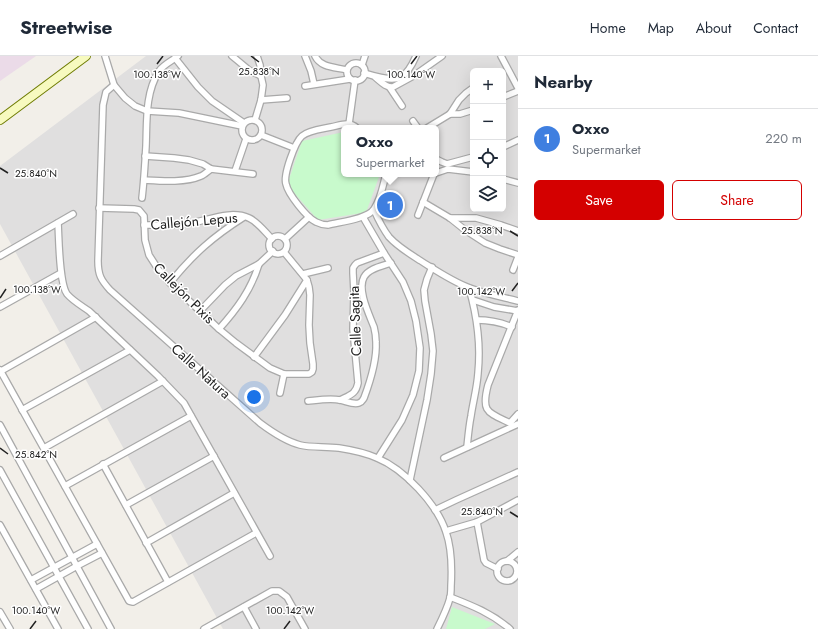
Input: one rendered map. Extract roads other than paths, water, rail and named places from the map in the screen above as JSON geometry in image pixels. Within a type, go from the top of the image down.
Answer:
[{"type":"main road","points":[[0,120],[86,56]]},
{"type":"street","points":[[106,56],[114,85],[125,98],[135,106],[147,111],[179,113],[243,125]]},
{"type":"street","points":[[232,56],[249,70],[261,76]]},
{"type":"street","points":[[255,120],[261,100],[263,85],[257,56]]},
{"type":"street","points":[[305,56],[314,84]]},
{"type":"street","points":[[315,56],[321,64],[347,70]]},
{"type":"street","points":[[344,125],[349,124],[352,80],[347,73],[347,70],[350,65],[354,63],[356,56]]},
{"type":"street","points":[[305,86],[361,79],[364,73],[362,65],[365,56]]},
{"type":"street","points":[[390,88],[396,86],[403,79],[416,56]]},
{"type":"street","points":[[364,73],[375,77],[403,79],[442,56]]},
{"type":"street","points":[[501,56],[504,68]]},
{"type":"street","points":[[142,198],[146,156],[147,111],[150,92],[160,70],[165,65],[177,57],[198,88],[243,125]]},
{"type":"street","points":[[354,63],[362,65]]},
{"type":"street","points":[[506,72],[518,90],[506,96]]},
{"type":"street","points":[[375,77],[390,88],[402,106]]},
{"type":"street","name":"Calle Natura","points":[[114,85],[106,92],[103,105],[98,261],[98,271],[102,280],[110,290],[260,423],[275,434],[301,445],[339,448],[378,458],[394,468],[417,486],[435,510],[446,532],[451,552],[452,574],[450,598],[437,629]]},
{"type":"street","points":[[432,125],[450,114],[459,100],[470,90]]},
{"type":"street","points":[[261,100],[287,98]]},
{"type":"street","points":[[450,114],[460,114],[470,111]]},
{"type":"street","points":[[255,120],[259,122],[261,126],[261,135],[254,140],[250,140],[242,133],[243,125],[247,121],[255,120]]},
{"type":"street","points":[[413,121],[416,125]]},
{"type":"street","points":[[341,126],[306,133],[299,139],[294,148],[285,177],[285,184],[292,197],[309,217],[316,223],[323,225],[363,217],[374,210],[385,177]]},
{"type":"street","points":[[261,135],[294,148]]},
{"type":"street","points":[[235,171],[246,138]]},
{"type":"street","points":[[506,146],[518,140]]},
{"type":"street","points":[[146,156],[189,160],[203,164],[211,169],[253,174]]},
{"type":"street","points":[[439,172],[448,166],[470,159]]},
{"type":"street","points":[[439,160],[448,166],[470,171]]},
{"type":"street","points":[[144,180],[189,179],[201,176],[211,169]]},
{"type":"street","points":[[418,215],[434,177]]},
{"type":"street","points":[[506,180],[518,184]]},
{"type":"street","points":[[423,202],[450,218],[485,243],[518,256],[513,270]]},
{"type":"street","name":"Callejón Pixis","points":[[144,207],[143,215],[145,240],[148,255],[158,269],[170,283],[219,328],[254,357],[270,368],[284,374],[309,374],[313,369],[309,325],[310,295],[307,280]]},
{"type":"street","points":[[99,208],[134,209],[139,210],[143,215]]},
{"type":"street","points":[[374,210],[389,236],[409,253],[451,279],[469,288],[518,301]]},
{"type":"street","points":[[0,256],[73,214]]},
{"type":"street","name":"Callejón Lepus","points":[[144,225],[184,224],[229,215],[250,219],[272,239]]},
{"type":"street","name":"Callejón Lepus","points":[[170,283],[184,265],[202,247],[244,217]]},
{"type":"street","points":[[285,239],[309,217]]},
{"type":"street","points":[[363,217],[403,282],[411,301],[420,348],[419,371],[413,395],[402,420],[378,458]]},
{"type":"street","points":[[450,218],[476,218],[518,230]]},
{"type":"street","points":[[58,223],[61,273],[66,293],[96,318],[163,381],[184,403],[270,556]]},
{"type":"street","points":[[279,236],[285,239],[287,246],[284,252],[278,254],[272,251],[270,241],[272,239],[279,236]]},
{"type":"street","points":[[200,311],[224,285],[236,276],[259,264],[272,251]]},
{"type":"street","points":[[254,357],[285,315],[307,280],[284,252]]},
{"type":"street","name":"Calle Sagita","points":[[358,383],[352,329],[354,292],[353,268],[363,260],[384,252]]},
{"type":"street","points":[[308,401],[340,400],[355,403],[362,401],[366,393],[373,367],[376,354],[376,342],[374,328],[362,292],[362,282],[366,274],[376,268],[391,263]]},
{"type":"street","points":[[219,328],[241,303],[252,283],[259,264]]},
{"type":"street","points":[[410,480],[431,374],[433,351],[424,290],[432,267]]},
{"type":"street","points":[[302,274],[328,268]]},
{"type":"street","points":[[0,307],[61,273]]},
{"type":"street","points":[[467,447],[478,373],[479,341],[477,320],[469,288]]},
{"type":"street","points":[[354,292],[362,292]]},
{"type":"street","points":[[473,300],[494,306],[518,310],[485,396],[486,408],[490,413],[497,418],[514,424]]},
{"type":"street","points":[[96,318],[0,370],[129,601],[133,602],[256,532]]},
{"type":"street","points":[[477,320],[494,321],[512,327]]},
{"type":"street","points":[[22,410],[130,350]]},
{"type":"street","points":[[280,393],[284,374]]},
{"type":"street","points":[[44,448],[163,381]]},
{"type":"street","points":[[340,400],[355,392],[358,383],[369,383]]},
{"type":"street","points":[[444,458],[514,424],[518,414]]},
{"type":"street","points":[[65,486],[191,416]]},
{"type":"street","points":[[0,425],[111,629]]},
{"type":"street","points":[[126,505],[214,456]]},
{"type":"street","points":[[103,464],[168,582]]},
{"type":"street","points":[[0,470],[88,629]]},
{"type":"street","points":[[435,510],[518,472]]},
{"type":"street","points":[[146,543],[234,493]]},
{"type":"street","points":[[446,532],[477,522],[518,500]]},
{"type":"street","points":[[477,522],[484,560],[486,563],[498,569]]},
{"type":"street","points":[[0,525],[58,629]]},
{"type":"street","points":[[31,580],[97,544]]},
{"type":"street","points":[[507,561],[514,564],[518,570],[516,580],[504,580],[499,576],[498,569],[501,564],[518,552]]},
{"type":"street","points":[[36,589],[102,553]]},
{"type":"street","points":[[204,629],[272,591],[279,591],[288,597],[305,629]]},
{"type":"street","points":[[450,598],[478,608],[510,629]]},
{"type":"street","points":[[244,607],[256,629]]},
{"type":"street","points":[[0,612],[3,622],[10,629]]},
{"type":"place","name":"Oxxo","points":[[390,205]]}]
